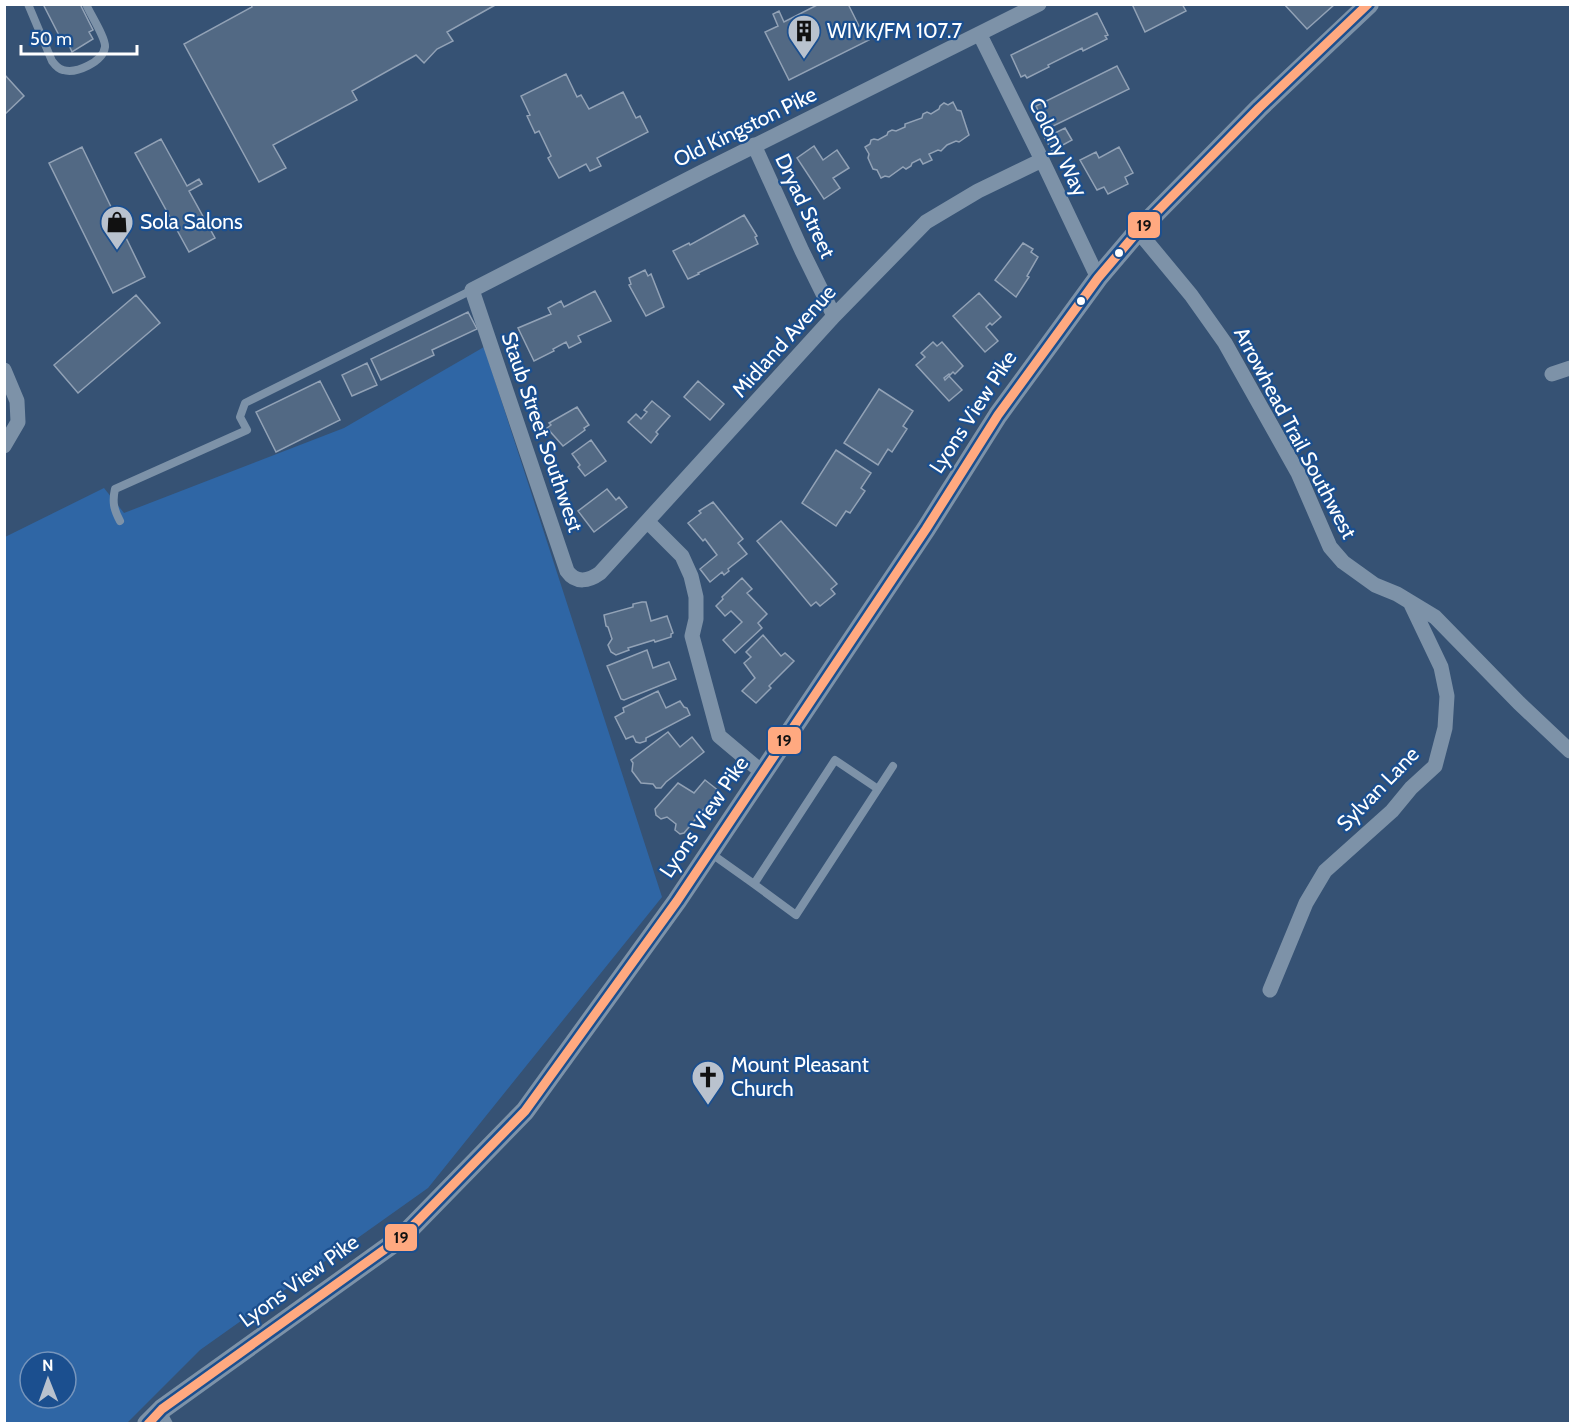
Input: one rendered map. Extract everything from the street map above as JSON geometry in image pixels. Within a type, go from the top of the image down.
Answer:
[{"type":"street","name":"Old Kingston Pike","points":[[472,290],[1039,4]]},
{"type":"street","name":"Lyons View Pike","points":[[147,1424],[165,1416],[402,1237],[525,1111],[677,901],[927,529],[998,415],[1098,278],[1137,231],[1259,108],[1369,4]]},
{"type":"street","name":"Colony Way","points":[[980,35],[1098,278]]},
{"type":"street","name":"Dryad Street","points":[[754,146],[834,316]]},
{"type":"street","name":"Midland Avenue","points":[[581,580],[591,579],[600,573],[834,316],[926,222],[978,191],[1042,160]]},
{"type":"street","name":"Arrowhead Trail Southwest","points":[[1137,231],[1191,295],[1225,343],[1298,473],[1330,547],[1357,574],[1435,617],[1519,703],[1570,751]]},
{"type":"street","name":"Staub Street Southwest","points":[[472,290],[567,571],[572,577],[581,580]]},
{"type":"street","points":[[1552,374],[1570,368]]},
{"type":"street","points":[[4,370],[17,401],[18,422],[4,446]]},
{"type":"street","points":[[648,522],[682,556],[691,576],[696,597],[696,619],[692,636],[719,736],[763,773]]},
{"type":"street","name":"Sylvan Lane","points":[[1270,990],[1306,903],[1325,872],[1392,812],[1411,788],[1434,766],[1445,728],[1448,696],[1441,666],[1410,602]]},
{"type":"lane","points":[[28,4],[52,61],[57,68],[64,71],[78,69],[94,62],[101,56],[105,47],[104,40],[86,4]]},
{"type":"lane","points":[[120,521],[112,499],[115,489],[247,430],[240,417],[244,403],[472,290]]},
{"type":"lane","points":[[754,884],[835,760],[878,789]]},
{"type":"lane","points":[[709,852],[796,915],[893,766]]},
{"type":"shaded area","points":[[484,347],[662,897],[428,1188],[200,1350],[127,1423],[5,1423],[5,537],[104,488],[124,513],[344,428]]},
{"type":"building","points":[[43,4],[80,4],[93,30],[89,32],[93,39],[72,52],[68,43],[64,45]]},
{"type":"building","points":[[251,4],[497,4],[447,32],[453,41],[437,49],[424,63],[416,55],[352,91],[357,100],[273,145],[286,168],[259,182],[184,44],[252,7]]},
{"type":"building","name":"WIVK/FM 107.7","points":[[819,4],[848,4],[860,28],[863,26],[869,40],[789,80],[765,32],[778,26],[773,14],[779,11],[784,22]]},
{"type":"building","points":[[1132,4],[1182,4],[1186,11],[1145,32]]},
{"type":"building","points":[[1284,4],[1335,4],[1307,29]]},
{"type":"building","points":[[1097,13],[1108,35],[1105,36],[1107,39],[1083,51],[1082,48],[1027,78],[1025,75],[1021,77],[1011,55]]},
{"type":"building","points":[[1117,66],[1129,89],[1047,129],[1036,106]]},
{"type":"building","points":[[4,74],[24,96],[4,115]]},
{"type":"building","points":[[566,74],[577,97],[581,95],[589,109],[623,92],[636,118],[640,116],[648,132],[597,158],[601,166],[590,171],[586,164],[559,178],[548,158],[551,156],[539,131],[535,133],[527,116],[530,115],[521,96]]},
{"type":"building","points":[[953,102],[957,110],[961,111],[969,135],[959,142],[947,145],[941,151],[929,154],[932,160],[923,164],[920,159],[906,169],[903,167],[889,177],[881,178],[877,170],[873,169],[865,147],[870,144],[871,140],[878,140],[892,130],[896,131],[905,127],[905,124],[922,118],[927,112],[931,114],[944,103],[948,105]]},
{"type":"building","points":[[1065,128],[1072,140],[1052,151],[1045,138]]},
{"type":"building","points":[[161,139],[187,186],[199,179],[202,184],[189,191],[215,238],[189,252],[135,153]]},
{"type":"building","points":[[814,146],[823,160],[837,150],[849,168],[833,178],[840,188],[824,199],[797,158]]},
{"type":"building","points":[[82,147],[145,277],[113,293],[49,163]]},
{"type":"building","points":[[1119,147],[1133,173],[1125,177],[1128,184],[1108,194],[1104,187],[1097,190],[1080,160],[1096,152],[1099,158]]},
{"type":"building","points":[[744,215],[757,236],[755,237],[758,244],[688,279],[673,251],[689,243],[690,245]]},
{"type":"building","points":[[1023,243],[1033,249],[1031,252],[1038,257],[1016,297],[995,280]]},
{"type":"building","points":[[645,270],[648,276],[651,274],[664,307],[646,316],[629,285],[631,284],[629,278]]},
{"type":"building","points":[[595,291],[611,321],[578,336],[581,342],[569,348],[566,342],[534,361],[518,328],[551,314],[548,308],[561,301],[564,307]]},
{"type":"building","points":[[979,293],[1001,317],[986,327],[998,341],[985,352],[953,316]]},
{"type":"building","points":[[136,295],[160,323],[78,393],[54,365]]},
{"type":"building","points":[[468,312],[477,329],[432,350],[434,355],[381,380],[371,359]]},
{"type":"building","points":[[933,342],[937,346],[942,342],[963,366],[955,374],[953,372],[944,378],[945,380],[949,376],[962,390],[949,401],[916,365],[925,357],[921,353]]},
{"type":"building","points":[[367,363],[377,385],[352,396],[342,375]]},
{"type":"building","points":[[320,381],[340,420],[276,452],[256,412]]},
{"type":"building","points":[[698,381],[724,404],[710,420],[684,397]]},
{"type":"building","points":[[879,389],[913,411],[903,426],[907,429],[892,452],[888,449],[878,465],[844,443]]},
{"type":"building","points":[[652,401],[670,416],[656,432],[658,434],[651,443],[628,422],[636,414],[641,419],[647,412],[644,410]]},
{"type":"building","points":[[577,407],[589,425],[563,446],[547,428],[551,425],[549,423]]},
{"type":"building","points":[[591,440],[606,461],[585,476],[572,454]]},
{"type":"building","points":[[836,450],[871,473],[861,488],[865,491],[850,513],[846,511],[836,526],[802,503]]},
{"type":"building","points":[[607,489],[616,500],[619,497],[627,507],[594,532],[578,511]]},
{"type":"building","points":[[713,502],[743,539],[738,543],[747,554],[724,575],[722,572],[710,582],[700,569],[717,555],[705,539],[703,541],[688,523],[701,513],[699,511]]},
{"type":"building","points":[[781,521],[837,584],[831,589],[835,594],[820,606],[816,602],[811,606],[757,541]]},
{"type":"building","points":[[742,578],[752,589],[747,593],[767,614],[758,623],[762,628],[735,653],[723,640],[742,622],[731,611],[725,616],[716,606]]},
{"type":"building","points":[[646,602],[651,621],[667,616],[673,633],[671,637],[628,648],[629,650],[616,655],[611,652],[608,645],[612,639],[604,615],[633,607],[633,604]]},
{"type":"building","points":[[763,635],[781,656],[785,653],[794,661],[756,703],[742,691],[755,678],[744,663],[751,657],[746,652]]},
{"type":"building","points":[[647,650],[653,668],[669,662],[676,679],[624,700],[621,699],[607,666]]},
{"type":"building","points":[[658,691],[666,708],[680,701],[690,715],[646,738],[646,741],[636,742],[633,736],[626,739],[615,717],[624,712],[623,708]]},
{"type":"building","points":[[668,732],[680,747],[692,737],[704,752],[661,788],[656,788],[653,784],[641,783],[632,771],[631,760]]},
{"type":"building","points":[[705,780],[719,791],[684,833],[680,834],[675,830],[676,824],[667,817],[661,819],[656,815],[655,809],[678,783],[694,793]]},
{"type":"transit line","name":"19","points":[[148,1424],[162,1409],[402,1237],[525,1111],[677,901],[926,529],[998,415],[1098,278],[1138,231],[1259,108],[1368,4]]},
{"type":"place","name":"WIVK/FM 107.7","points":[[804,60]]},
{"type":"place","name":"Sola Salons","points":[[117,251]]},
{"type":"place","name":"Mount Pleasant Church","points":[[708,1106]]}]
